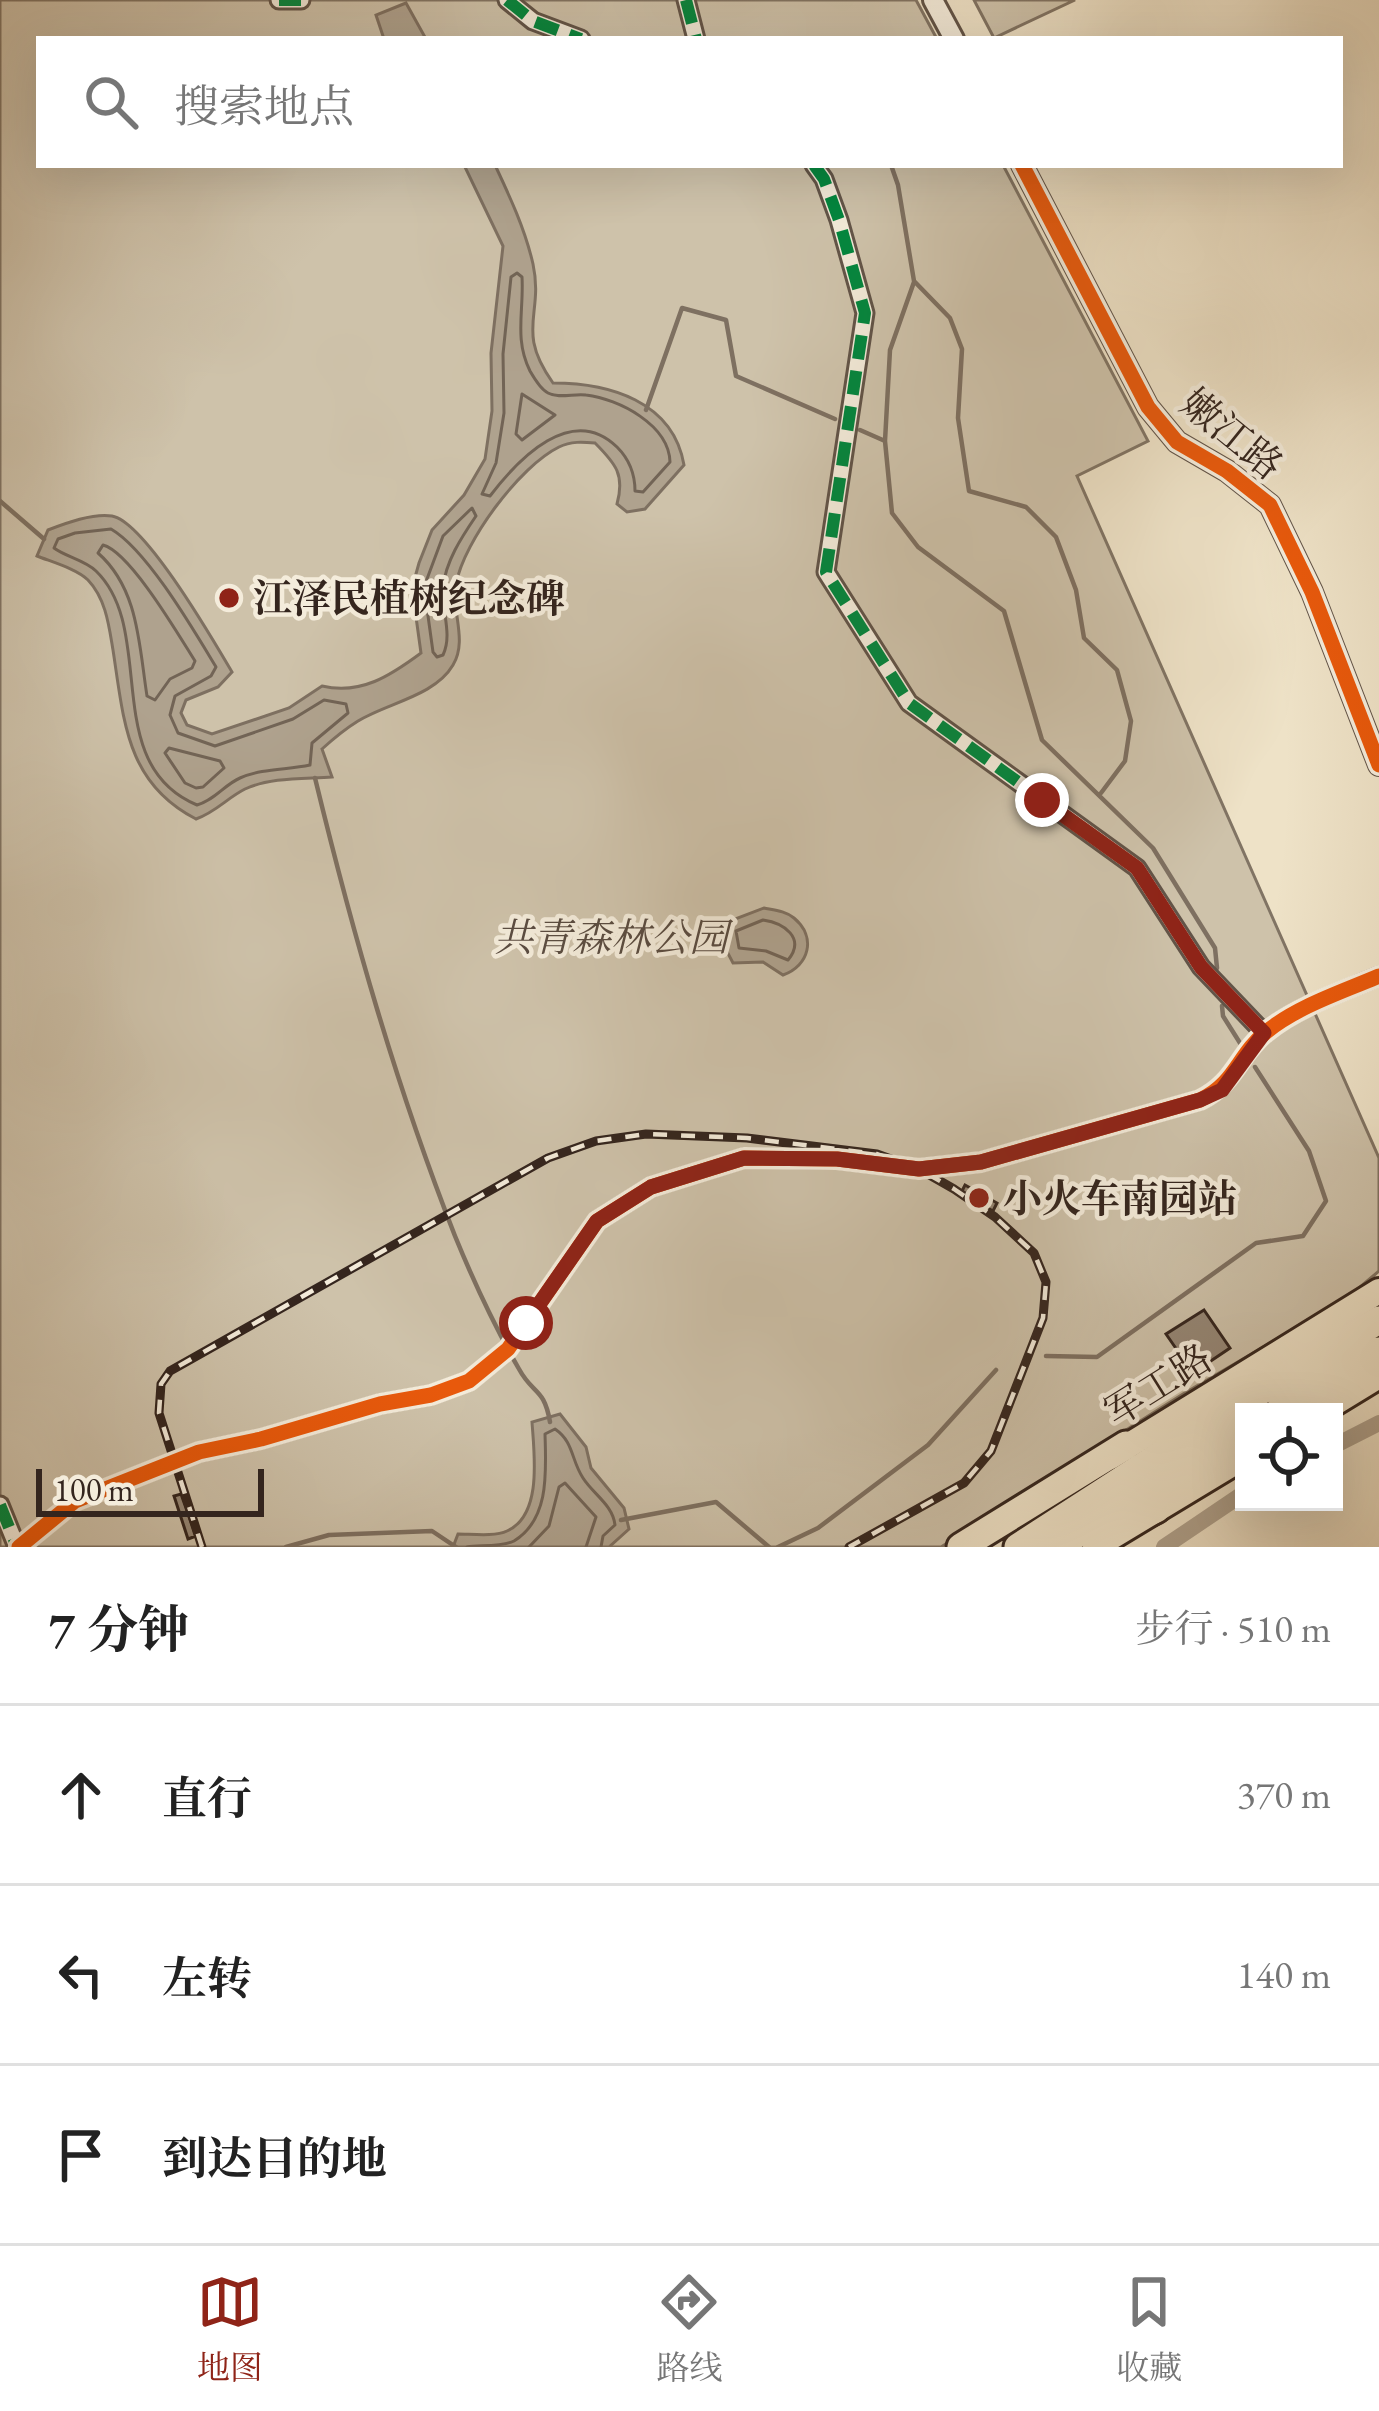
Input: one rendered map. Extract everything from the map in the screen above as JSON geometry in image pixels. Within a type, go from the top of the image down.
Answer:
[{"type":"highway","points":[[1018,1547],[1379,1319]]},
{"type":"highway","points":[[1293,1403],[1379,1351]]},
{"type":"highway","points":[[1056,1547],[1235,1438]]},
{"type":"highway","points":[[961,1547],[1126,1445]]},
{"type":"highway","points":[[1074,1547],[1156,1509]]},
{"type":"main road","name":"军工路","points":[[980,1547],[1126,1445],[1379,1291]]},
{"type":"main road","points":[[1335,1403],[1379,1376]]},
{"type":"main road","points":[[1095,1547],[1235,1461]]},
{"type":"street","points":[[279,0],[301,0]]},
{"type":"street","points":[[507,0],[532,21],[573,36]]},
{"type":"street","points":[[686,0],[695,36]]},
{"type":"street","points":[[933,0],[952,36]]},
{"type":"street","points":[[816,168],[839,220],[865,314],[826,572],[909,703],[1137,868],[1201,967],[1264,1033]]},
{"type":"street","name":"嫩江路","points":[[1024,168],[1148,407],[1177,442],[1227,471],[1270,505],[1312,592],[1379,765]]},
{"type":"street","points":[[0,1505],[18,1547],[76,1501],[199,1452],[469,1382],[508,1349],[597,1221],[651,1187],[744,1158],[837,1159],[919,1169],[981,1162],[1200,1100],[1222,1090],[1264,1033],[1316,1003],[1379,976]]},
{"type":"green space","name":"共青森林公园","points":[[0,0],[916,0],[935,36],[36,36],[36,168],[1005,168],[1148,441],[1077,476],[1379,1158],[1379,1271],[1347,1298],[1183,1394],[941,1547],[0,1547]]},
{"type":"green space","points":[[974,0],[1075,0],[998,36],[993,36]]},
{"type":"water","points":[[406,3],[424,36],[383,36],[376,15]]},
{"type":"water","points":[[465,168],[496,168],[517,213],[535,282],[535,349],[553,383],[596,387],[635,400],[667,425],[684,465],[645,509],[627,512],[617,504],[617,470],[595,443],[568,444],[544,457],[511,487],[470,547],[456,584],[459,646],[445,676],[423,692],[358,721],[322,749],[332,777],[255,785],[196,819],[155,787],[142,768],[126,725],[103,604],[78,572],[37,556],[48,530],[88,517],[112,516],[142,538],[177,584],[232,672],[218,687],[186,700],[181,713],[187,725],[212,734],[289,708],[322,686],[362,686],[398,669],[421,653],[412,588],[432,530],[464,495],[485,459],[503,246]]},
{"type":"water","points":[[764,908],[791,916],[806,934],[804,958],[783,975],[763,962],[733,963],[722,942],[722,924]]},
{"type":"water","points":[[560,1414],[586,1447],[591,1468],[624,1508],[629,1529],[609,1547],[453,1547],[458,1534],[496,1534],[518,1523],[534,1482],[532,1422]]},
{"type":"building","name":"小火车南园站","points":[[965,1185],[997,1203],[993,1211],[961,1193]]},
{"type":"building","points":[[1204,1310],[1230,1348],[1193,1373],[1166,1334]]},
{"type":"building","points":[[181,1494],[196,1536],[188,1539],[174,1496]]},
{"type":"waterway","points":[[892,168],[914,281],[950,318],[962,349],[958,418],[969,491],[1026,507],[1056,537],[1076,590],[1084,638],[1117,670],[1131,721],[1125,761],[1101,793]]},
{"type":"waterway","points":[[885,441],[890,350],[914,282]]},
{"type":"waterway","points":[[646,410],[682,308],[726,320],[736,376],[835,419]]},
{"type":"waterway","points":[[860,430],[885,441],[892,513],[918,547],[1004,611],[1042,740],[1153,848],[1215,948],[1217,968]]},
{"type":"waterway","points":[[0,501],[44,539]]},
{"type":"waterway","points":[[315,778],[377,1009],[434,1180],[485,1303],[519,1369],[545,1403],[550,1422]]},
{"type":"waterway","points":[[1222,1006],[1240,1043]]},
{"type":"waterway","points":[[1046,1356],[1097,1357],[1256,1243],[1303,1236],[1326,1201],[1309,1151],[1255,1067]]},
{"type":"waterway","points":[[778,1547],[818,1528],[928,1445],[996,1370]]},
{"type":"waterway","points":[[1343,1441],[1379,1423]]},
{"type":"waterway","points":[[1164,1547],[1235,1499]]},
{"type":"waterway","points":[[621,1520],[716,1502],[769,1547]]},
{"type":"waterway","points":[[286,1547],[329,1535],[432,1531],[456,1547]]},
{"type":"railway","points":[[202,1547],[159,1413],[161,1384],[170,1371],[548,1158],[596,1141],[646,1134],[747,1138],[877,1154],[919,1169],[954,1189],[995,1217],[1034,1253],[1046,1282],[1043,1318],[991,1451],[964,1483],[849,1547]]},
{"type":"marked path","points":[[279,0],[301,0]]},
{"type":"marked path","points":[[507,0],[533,21],[573,36]]},
{"type":"marked path","points":[[686,0],[695,36]]},
{"type":"marked path","points":[[816,168],[839,220],[865,313],[826,572],[909,703],[1137,868],[1201,967],[1264,1033]]},
{"type":"marked path","points":[[0,1505],[17,1547]]},
{"type":"cycle path","points":[[1024,168],[1148,407],[1177,442],[1227,471],[1270,505],[1312,592],[1379,765]]},
{"type":"cycle path","points":[[19,1547],[75,1501],[199,1452],[431,1395],[469,1381],[508,1349],[597,1221],[651,1187],[744,1158],[837,1159],[919,1169],[981,1162],[1200,1100],[1222,1085],[1257,1041],[1279,1023],[1379,976]]},
{"type":"place","name":"江泽民植树纪念碑","points":[[229,598]]},
{"type":"place","name":"小火车南园站","points":[[979,1198]]},
{"type":"route","points":[[526,1323],[597,1221],[651,1187],[744,1158],[837,1159],[919,1169],[981,1162],[1222,1090],[1264,1033],[1201,967],[1137,868],[1042,800]]}]
